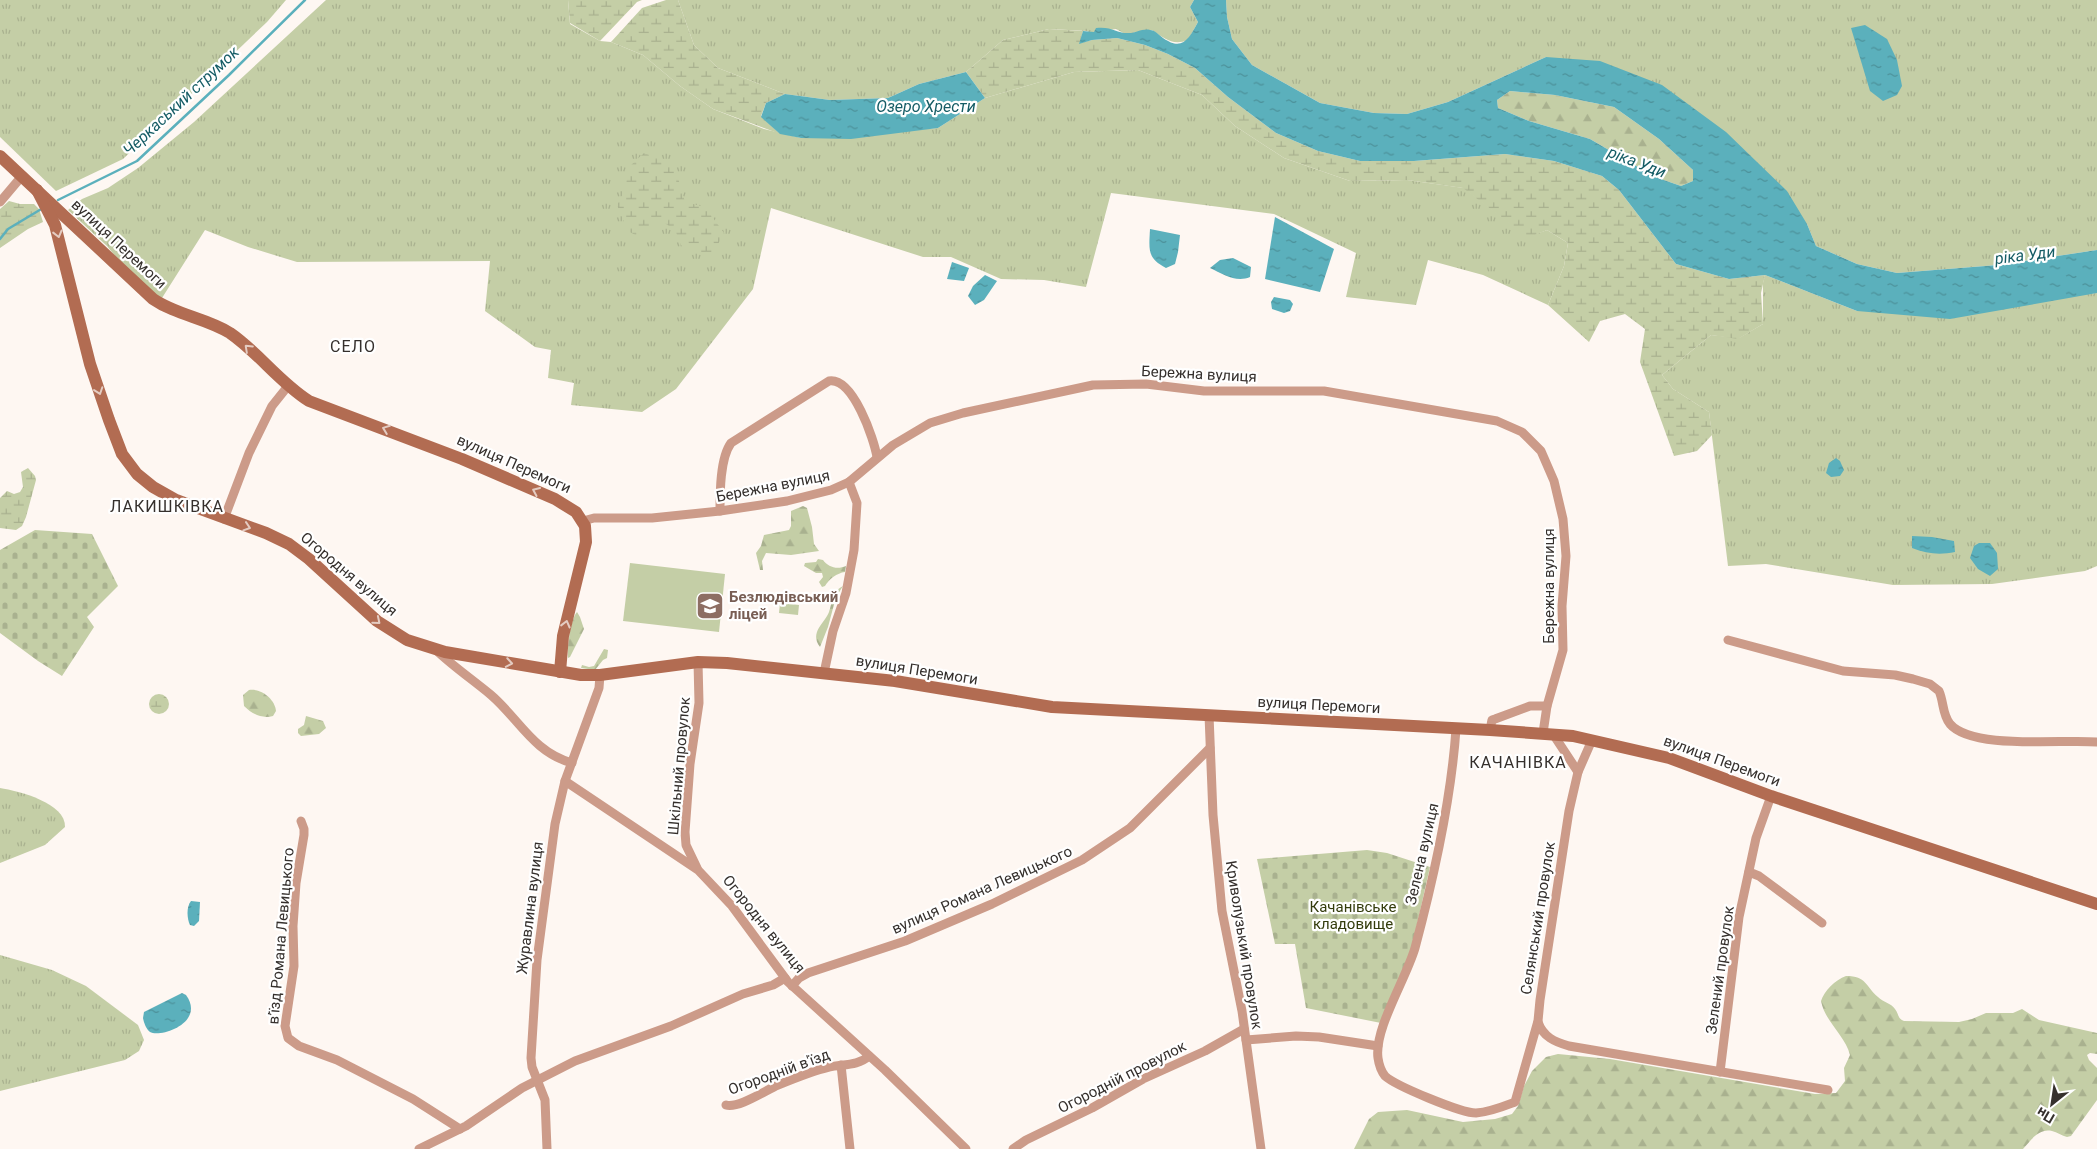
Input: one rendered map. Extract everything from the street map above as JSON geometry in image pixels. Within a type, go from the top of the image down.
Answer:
[{"type":"street","name":"вулиця Перемоги","points":[[0,156],[153,299],[168,308],[212,324],[231,334],[288,386],[316,404],[421,442],[555,499],[574,510],[583,521]]},
{"type":"street","points":[[0,202],[22,176]]},
{"type":"street","name":"Огородня вулиця","points":[[37,190],[55,225],[90,364],[122,454],[132,469],[153,487],[190,506],[271,535],[289,544],[309,559],[383,626],[407,640],[436,650],[491,696],[542,749],[552,756],[572,763]]},
{"type":"street","points":[[720,511],[721,482],[726,453],[731,443],[829,381],[839,381],[851,396],[872,434],[877,458]]},
{"type":"street","name":"Бережна вулиця","points":[[583,521],[594,518],[652,518],[720,511],[787,501],[838,488],[849,482],[912,432],[945,418],[1083,386],[1146,384],[1204,391],[1324,391],[1507,424],[1530,438],[1541,451],[1549,468],[1563,519],[1566,556],[1562,606],[1563,650],[1548,706],[1548,734]]},
{"type":"street","points":[[224,519],[231,495],[249,453],[272,406],[288,386]]},
{"type":"street","points":[[824,673],[833,631],[846,592],[856,542],[857,503],[849,482]]},
{"type":"street","points":[[560,672],[562,636],[586,546],[586,532],[583,521]]},
{"type":"street","points":[[1728,640],[1843,671],[1895,675],[1930,684],[1940,691],[1944,713],[1949,721],[1958,730],[1970,736],[1999,740],[2097,742]]},
{"type":"street","name":"вулиця Перемоги","points":[[436,650],[560,672],[600,675],[698,662],[738,663],[895,681],[1052,707],[1490,730],[1548,734],[1592,740],[1669,758],[1771,796],[2097,904]]},
{"type":"street","name":"Шкільний провулок","points":[[698,662],[699,703],[690,764],[685,832],[686,845],[698,870]]},
{"type":"street","name":"Журавлина вулиця","points":[[547,1149],[545,1100],[532,1067],[531,1058],[535,973],[553,832],[565,781],[599,688],[600,675]]},
{"type":"street","points":[[1490,730],[1492,720],[1530,706],[1548,706]]},
{"type":"street","name":"Криволузький провулок","points":[[1209,715],[1213,815],[1221,904],[1236,976],[1260,1149]]},
{"type":"street","name":"Зелена вулиця","points":[[1456,729],[1450,793],[1415,946],[1380,1032],[1378,1061],[1383,1073],[1409,1090],[1473,1113],[1494,1110],[1516,1102]]},
{"type":"street","points":[[1548,734],[1578,772]]},
{"type":"street","name":"Селянський провулок","points":[[1516,1102],[1538,1021],[1568,819],[1578,772],[1592,740]]},
{"type":"street","name":"вулиця Романа Левицького","points":[[792,986],[799,978],[808,974],[905,941],[992,904],[1082,860],[1135,824],[1210,748]]},
{"type":"street","name":"Огородня вулиця","points":[[565,781],[698,870],[732,906],[792,986],[869,1056],[966,1149]]},
{"type":"street","name":"Зелений провулок","points":[[1720,1072],[1738,922],[1758,830],[1771,796]]},
{"type":"street","name":"в’їзд Романа Левицького","points":[[301,821],[304,835],[297,878],[293,926],[294,966],[286,1021],[287,1035],[294,1043],[346,1065],[425,1106],[460,1129]]},
{"type":"street","points":[[1749,872],[1759,876],[1822,923]]},
{"type":"street","points":[[419,1149],[460,1129],[538,1079],[585,1057],[671,1026],[743,994],[773,985],[785,978]]},
{"type":"street","points":[[1538,1021],[1541,1029],[1548,1037],[1569,1046],[1828,1090]]},
{"type":"street","name":"Огородній провулок","points":[[1013,1149],[1026,1140],[1092,1108],[1154,1073],[1197,1055],[1244,1029]]},
{"type":"street","points":[[1246,1040],[1296,1036],[1378,1046]]},
{"type":"street","name":"Огородній в'їзд","points":[[726,1105],[731,1107],[737,1105],[785,1082],[824,1068],[859,1063],[869,1056]]},
{"type":"street","points":[[841,1065],[850,1149]]},
{"type":"green space","points":[[0,0],[286,0],[267,22],[123,159],[56,191],[0,137]]},
{"type":"green space","points":[[326,0],[568,0],[570,24],[600,41],[611,42],[643,55],[680,86],[713,109],[764,129],[801,138],[938,128],[985,98],[1074,72],[1138,70],[1202,95],[1235,126],[1284,158],[1350,181],[1407,180],[1464,188],[1528,237],[1547,230],[1568,243],[1564,266],[1548,305],[1483,275],[1428,260],[1416,305],[1346,297],[1356,253],[1274,214],[1111,193],[1086,287],[1044,280],[1001,279],[951,257],[923,257],[771,208],[753,289],[676,389],[642,412],[571,405],[574,383],[548,378],[551,350],[535,347],[485,311],[490,261],[297,262],[248,247],[205,230],[162,298],[142,289],[107,246],[68,210],[82,199],[108,188],[138,168],[194,122]]},
{"type":"green space","points":[[568,0],[642,0],[637,2],[600,41],[570,23]]},
{"type":"green space","points":[[666,0],[678,0],[694,45],[718,68],[785,94],[766,103],[761,116],[780,134],[713,109],[680,86],[643,55],[611,42],[642,8]]},
{"type":"green space","points":[[678,0],[1194,0],[1190,7],[1198,22],[1188,40],[1183,42],[1173,42],[1165,39],[1152,30],[1125,34],[1116,29],[1090,33],[1087,31],[1049,29],[1003,40],[966,72],[919,84],[888,98],[830,100],[785,94],[718,68],[694,45]]},
{"type":"green space","points":[[1226,0],[2097,0],[2097,250],[1998,265],[1897,273],[1857,264],[1816,246],[1807,224],[1546,57],[1448,102],[1407,114],[1374,113],[1320,103],[1252,65],[1232,39],[1227,17]]},
{"type":"green space","points":[[1049,29],[1083,31],[1080,43],[1117,38],[1145,45],[1168,54],[1195,68],[1228,97],[1276,133],[1318,151],[1360,161],[1414,161],[1505,154],[1554,161],[1602,176],[1619,190],[1676,264],[1729,279],[1765,275],[1761,293],[1763,324],[1738,339],[1711,335],[1662,375],[1673,389],[1709,412],[1712,435],[1697,451],[1674,456],[1640,362],[1645,329],[1625,314],[1600,321],[1589,342],[1548,305],[1564,266],[1568,243],[1547,230],[1528,238],[1463,188],[1407,180],[1350,181],[1284,158],[1235,126],[1202,95],[1138,70],[1074,72],[985,98],[966,72],[1003,40]]},
{"type":"green space","points":[[1510,91],[1555,95],[1614,107],[1659,139],[1693,170],[1693,181],[1681,186],[1655,177],[1590,139],[1529,121],[1498,108],[1497,100]]},
{"type":"green space","points":[[644,153],[674,164],[685,202],[705,207],[724,233],[711,257],[686,250],[681,245],[675,230],[660,220],[639,237],[628,231],[617,205],[625,190],[629,167]]},
{"type":"green space","points":[[9,201],[20,204],[34,204],[39,209],[43,222],[28,229],[0,248],[0,209]]},
{"type":"green space","points":[[1765,275],[1857,311],[2097,293],[2097,566],[2085,571],[1992,584],[1893,585],[1766,564],[1728,566],[1709,412],[1673,389],[1662,375],[1711,335],[1739,338],[1763,324],[1763,283]]},
{"type":"green space","points":[[28,468],[36,480],[22,526],[16,530],[0,528],[0,498],[7,491],[14,494],[20,492],[23,487],[21,472]]},
{"type":"green space","points":[[803,506],[807,508],[814,544],[819,551],[791,555],[766,553],[762,561],[763,570],[760,570],[756,553],[761,546],[764,535],[789,530],[791,526],[791,511]]},
{"type":"green space","points":[[35,530],[92,534],[118,586],[87,617],[94,627],[62,676],[0,633],[0,550]]},
{"type":"green space","points":[[818,559],[833,567],[846,566],[845,572],[834,577],[822,587],[819,582],[823,577],[822,573],[816,573],[804,566],[805,563],[816,562]]},
{"type":"green space","points":[[630,563],[725,574],[719,632],[623,621]]},
{"type":"green space","points":[[843,586],[836,597],[828,627],[820,647],[816,637],[817,632],[829,612],[834,594]]},
{"type":"green space","points":[[780,603],[799,605],[798,615],[779,613]]},
{"type":"green space","points":[[577,612],[584,629],[568,658],[571,627]]},
{"type":"green space","points":[[604,649],[608,650],[607,658],[595,670],[581,668],[582,665],[594,666]]},
{"type":"green space","points":[[249,690],[267,695],[275,707],[276,711],[273,716],[257,715],[244,706],[243,695]]},
{"type":"green space","points":[[159,694],[166,697],[169,704],[166,711],[159,714],[152,711],[149,704],[152,697]]},
{"type":"green space","points":[[306,716],[323,721],[326,728],[319,734],[301,736],[298,733],[298,729],[304,725]]},
{"type":"green space","points":[[0,788],[29,795],[50,805],[58,811],[65,827],[45,845],[0,863]]},
{"type":"green space","name":"Качанівське кладовище","points":[[1367,850],[1387,853],[1430,867],[1411,951],[1381,1023],[1306,1008],[1295,944],[1275,944],[1257,859]]},
{"type":"green space","points":[[0,955],[52,970],[86,986],[138,1025],[144,1040],[139,1051],[125,1060],[0,1091]]},
{"type":"green space","points":[[1846,976],[1853,976],[1865,982],[1878,997],[1893,1007],[1904,1021],[1959,1022],[1986,1013],[2013,1013],[2022,1009],[2039,1020],[2097,1033],[2097,1054],[2090,1053],[2087,1055],[2097,1068],[2097,1100],[2071,1136],[2067,1137],[2052,1131],[2043,1131],[2023,1149],[1354,1149],[1369,1119],[1378,1112],[1407,1110],[1463,1122],[1495,1119],[1512,1114],[1518,1106],[1524,1086],[1532,1071],[1546,1057],[1558,1054],[1610,1059],[1815,1094],[1836,1093],[1845,1081],[1844,1068],[1850,1055],[1844,1041],[1823,1009],[1821,1001],[1830,986]]},
{"type":"water","points":[[1194,0],[1226,0],[1227,17],[1232,39],[1252,65],[1320,103],[1374,113],[1407,114],[1448,102],[1546,57],[1600,61],[1662,85],[1726,132],[1787,191],[1807,224],[1816,246],[1857,264],[1897,273],[1998,265],[2097,250],[2097,293],[1950,319],[1857,311],[1765,275],[1729,279],[1676,264],[1619,190],[1602,176],[1554,161],[1505,154],[1414,161],[1360,161],[1318,151],[1276,133],[1228,97],[1195,68],[1168,54],[1145,45],[1117,38],[1092,40],[1079,44],[1083,31],[1094,32],[1096,28],[1127,33],[1152,30],[1170,42],[1180,43],[1188,38],[1198,22],[1190,7]],"holes":[[[1510,91],[1555,95],[1614,107],[1659,139],[1693,170],[1693,181],[1681,186],[1655,177],[1590,139],[1529,121],[1498,108],[1497,100]]]},
{"type":"water","points":[[1865,25],[1887,39],[1897,60],[1902,86],[1897,95],[1883,101],[1870,91],[1851,28]]},
{"type":"water","name":"Озеро Хрести","points":[[966,72],[985,98],[938,128],[851,139],[801,138],[780,134],[761,117],[766,103],[785,94],[830,100],[888,98],[919,84]]},
{"type":"water","points":[[1275,217],[1334,249],[1320,292],[1265,279]]},
{"type":"water","points":[[1150,229],[1180,235],[1175,264],[1166,268],[1152,257],[1150,253]]},
{"type":"water","points":[[1233,258],[1251,267],[1250,277],[1245,279],[1235,278],[1210,268],[1220,260]]},
{"type":"water","points":[[952,262],[969,268],[964,281],[947,279]]},
{"type":"water","points":[[985,275],[997,281],[984,300],[975,305],[968,296],[973,286]]},
{"type":"water","points":[[1274,297],[1290,300],[1293,304],[1290,311],[1284,313],[1272,309],[1271,302]]},
{"type":"water","points":[[1836,458],[1840,461],[1844,470],[1840,476],[1831,477],[1826,473],[1829,463]]},
{"type":"water","points":[[1912,536],[1954,541],[1955,552],[1923,552],[1912,548]]},
{"type":"water","points":[[1979,543],[1990,543],[1997,553],[1998,569],[1990,576],[1978,569],[1970,558],[1974,546]]},
{"type":"water","points":[[191,901],[200,902],[199,921],[194,926],[190,925],[188,916],[188,906]]},
{"type":"water","points":[[182,993],[186,995],[191,1005],[186,1021],[163,1033],[150,1032],[144,1022],[144,1012]]},
{"type":"waterway","name":"Черкаський струмок","points":[[58,200],[137,161],[229,75],[305,0]]},
{"type":"waterway","name":"Черкаський струмок","points":[[0,239],[8,229],[43,208]]},
{"type":"place","name":"Безлюдівський ліцей","points":[[710,606]]},
{"type":"district","name":"СЕЛО","points":[[353,346]]},
{"type":"district","name":"ЛАКИШКІВКА","points":[[167,506]]},
{"type":"district","name":"КАЧАНІВКА","points":[[1518,762]]},
{"type":"water label","name":"ріка Уди","points":[[1637,162]]},
{"type":"water label","name":"ріка Уди","points":[[2025,255]]}]
